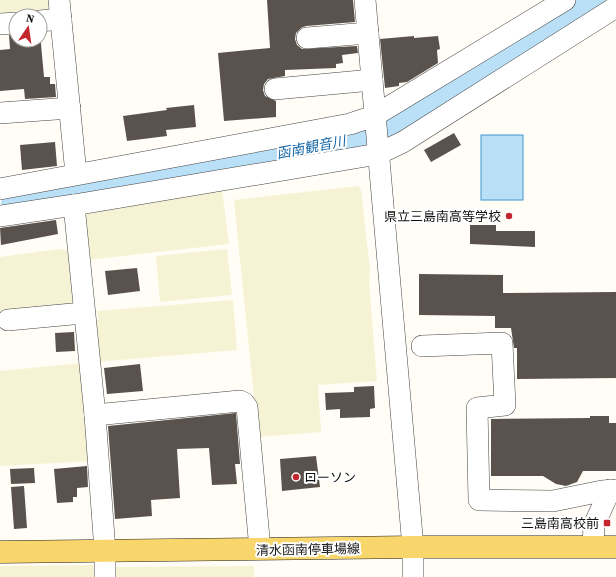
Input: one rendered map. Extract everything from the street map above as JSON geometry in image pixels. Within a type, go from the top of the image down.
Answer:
[{"type":"main road","name":"清水函南停車場線","points":[[0,552],[413,547],[616,547]]},
{"type":"street","points":[[365,0],[413,547],[413,577]]},
{"type":"street","points":[[0,189],[350,124],[374,116],[566,0]]},
{"type":"street","points":[[0,216],[378,154],[403,142],[616,7]]},
{"type":"street","points":[[48,17],[60,10],[76,174]]},
{"type":"street","points":[[308,38],[368,33]]},
{"type":"street","points":[[275,89],[372,80]]},
{"type":"street","points":[[0,113],[70,108]]},
{"type":"street","points":[[74,205],[83,313],[95,415],[105,551],[105,577]]},
{"type":"street","points":[[8,320],[83,313]]},
{"type":"street","points":[[422,346],[502,343],[504,405],[477,408],[479,500],[553,501],[613,490]]},
{"type":"street","points":[[95,415],[240,401],[244,403],[247,407],[260,549]]},
{"type":"street","points":[[592,547],[594,525],[613,490]]},
{"type":"shaded area","points":[[0,0],[54,0],[55,14],[48,15],[48,8],[8,8],[8,17],[0,18]]},
{"type":"shaded area","points":[[358,186],[361,190],[370,270],[369,282],[377,381],[318,385],[321,432],[258,437],[234,200]]},
{"type":"shaded area","points":[[222,190],[229,244],[87,260],[82,215]]},
{"type":"shaded area","points":[[59,249],[73,252],[79,309],[0,318],[0,257]]},
{"type":"shaded area","points":[[227,249],[232,295],[160,302],[156,256]]},
{"type":"shaded area","points":[[233,300],[237,350],[96,362],[92,321],[99,320],[97,311]]},
{"type":"shaded area","points":[[82,363],[93,461],[0,466],[0,371]]},
{"type":"shaded area","points":[[97,565],[97,577],[0,577],[0,566]]},
{"type":"shaded area","points":[[254,566],[254,577],[113,577],[113,567]]},
{"type":"water","points":[[481,135],[523,135],[523,200],[481,200]]},
{"type":"building","points":[[267,0],[353,0],[355,22],[306,26],[301,28],[296,33],[295,39],[297,45],[302,49],[357,46],[358,53],[342,55],[343,63],[336,64],[336,68],[285,70],[285,76],[268,79],[264,84],[263,90],[265,96],[276,101],[276,117],[224,121],[218,53],[270,48]]},
{"type":"building","points":[[414,36],[414,38],[438,36],[440,49],[437,50],[438,63],[407,82],[399,83],[399,86],[385,88],[380,39]]},
{"type":"building","points":[[41,48],[44,77],[50,77],[50,84],[55,84],[56,97],[25,99],[24,89],[0,91],[0,50]]},
{"type":"building","points":[[194,105],[196,127],[166,130],[167,136],[127,141],[123,116],[167,110],[166,108]]},
{"type":"building","points":[[454,133],[461,145],[431,162],[424,150]]},
{"type":"building","points":[[55,142],[57,166],[22,170],[20,145]]},
{"type":"building","points":[[56,220],[58,234],[1,245],[0,228]]},
{"type":"building","points":[[470,225],[496,225],[496,231],[535,231],[535,247],[470,244]]},
{"type":"building","points":[[137,268],[140,291],[108,295],[105,271]]},
{"type":"building","points":[[419,274],[503,275],[503,293],[616,292],[616,378],[517,379],[517,348],[514,348],[511,328],[495,328],[495,316],[419,315]]},
{"type":"building","points":[[74,332],[75,351],[56,352],[55,333]]},
{"type":"building","points":[[140,364],[143,391],[107,394],[104,368]]},
{"type":"building","points":[[374,386],[375,408],[370,409],[370,417],[340,418],[340,409],[326,410],[325,393],[354,392],[354,387]]},
{"type":"building","points":[[236,413],[240,464],[235,464],[237,484],[212,485],[209,448],[177,449],[180,498],[151,500],[152,516],[115,519],[108,426]]},
{"type":"building","points":[[590,416],[609,416],[609,423],[616,423],[616,471],[583,471],[577,482],[566,486],[556,484],[543,476],[491,476],[491,419],[590,418]]},
{"type":"building","points":[[316,456],[320,487],[282,491],[280,459]]},
{"type":"building","points":[[87,466],[88,487],[77,488],[77,497],[73,497],[73,502],[57,503],[54,469]]},
{"type":"building","points":[[34,468],[35,483],[11,484],[10,469]]},
{"type":"building","points":[[24,486],[27,528],[14,529],[11,487]]},
{"type":"waterway","name":"函南観音川","points":[[17,204],[174,175],[364,137],[589,0]]},
{"type":"place","name":"県立三島南高等学校","points":[[509,216]]},
{"type":"place","name":"ローソン","points":[[296,477]]},
{"type":"place","name":"三島南高校前","points":[[607,523]]}]
